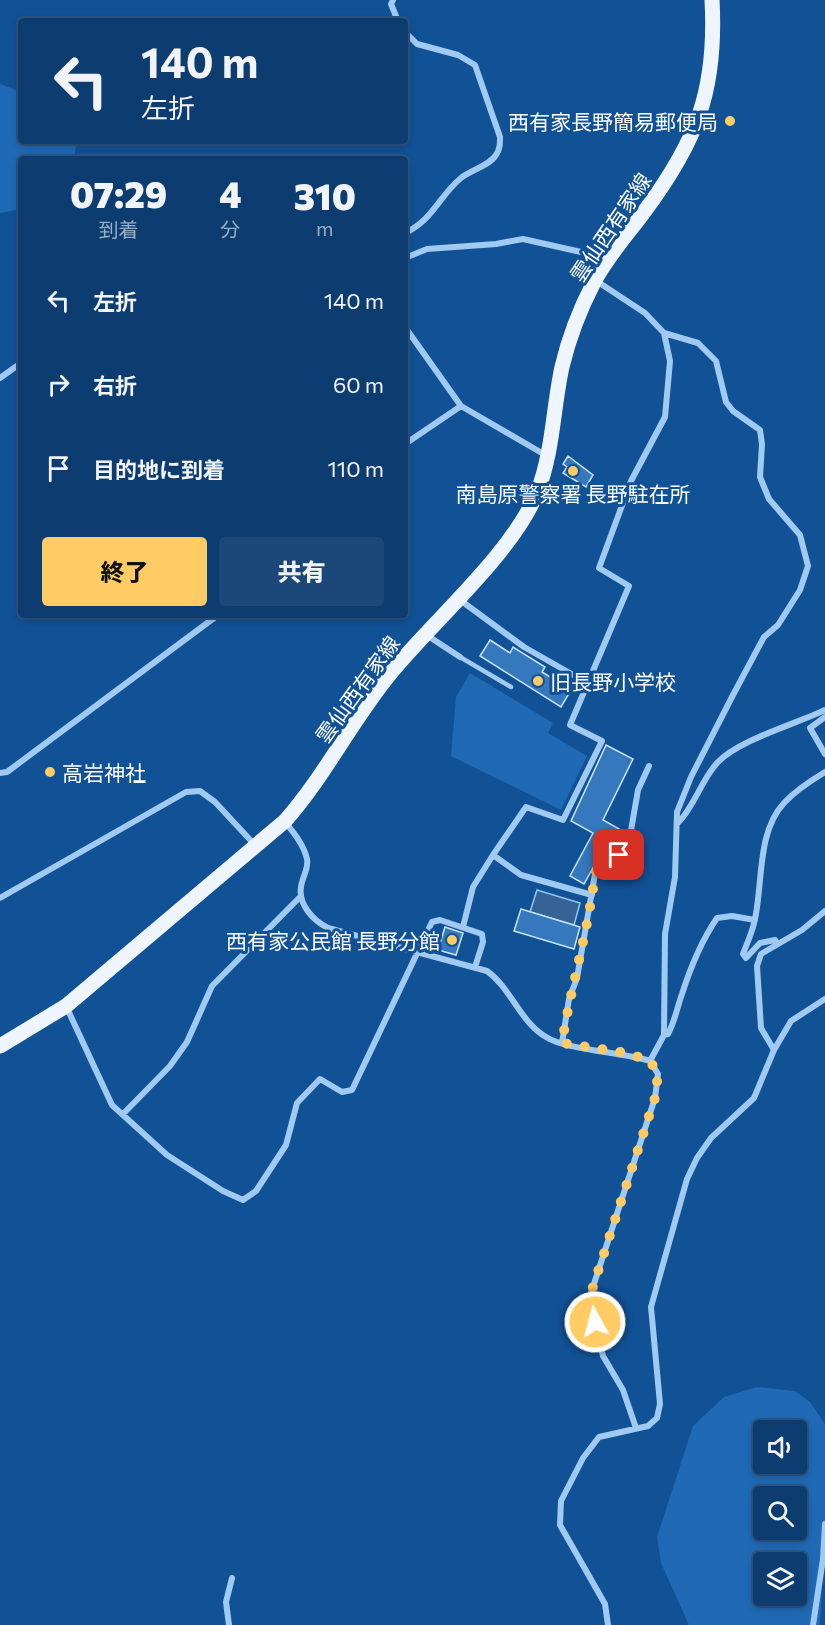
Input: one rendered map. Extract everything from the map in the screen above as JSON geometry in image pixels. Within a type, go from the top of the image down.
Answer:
[{"type":"main road","name":"雲仙西有家線","points":[[0,1046],[66,1006],[285,821],[305,798],[388,676],[526,517],[538,490],[547,456],[562,366],[575,323],[594,280],[679,161],[698,120],[711,57],[712,0]]},
{"type":"street","points":[[393,0],[391,4],[397,18]]},
{"type":"street","points":[[408,35],[417,44],[458,55],[475,65],[500,137],[500,148],[495,158],[462,177],[437,209],[408,232]]},
{"type":"street","points":[[408,257],[427,249],[496,244],[523,239],[581,252],[614,250]]},
{"type":"street","points":[[594,280],[645,313],[664,333],[698,343],[716,361],[726,402],[733,411],[760,430],[762,444],[760,477],[769,499],[800,536],[808,566],[800,590],[778,625],[764,637],[691,777],[678,812],[675,877],[665,934],[664,1035],[650,1061]]},
{"type":"street","points":[[408,331],[460,406],[547,456]]},
{"type":"street","points":[[463,927],[473,887],[526,807],[563,820],[602,741],[570,725],[629,586],[599,568],[631,481],[665,417],[670,361],[664,333]]},
{"type":"street","points":[[0,378],[18,365]]},
{"type":"street","points":[[408,442],[460,406]]},
{"type":"street","points":[[457,598],[524,647],[589,684]]},
{"type":"street","points":[[0,774],[7,772],[214,618]]},
{"type":"street","points":[[424,634],[460,657]]},
{"type":"street","points":[[676,825],[688,813],[705,777],[719,760],[741,746],[825,710]]},
{"type":"street","points":[[825,717],[810,728],[825,754]]},
{"type":"street","points":[[562,1043],[595,874],[598,866],[619,855],[629,842],[638,790],[649,766]]},
{"type":"street","points":[[777,942],[775,940],[760,943],[747,958],[743,954],[755,920],[771,823],[783,804],[803,785],[825,772]]},
{"type":"street","points":[[0,898],[186,792],[200,791],[215,802],[255,845]]},
{"type":"street","points":[[285,821],[302,846],[307,860],[301,896],[316,922],[328,928],[475,968],[496,977],[533,1026],[546,1037],[562,1043],[627,1053],[650,1061],[658,1074],[655,1098],[589,1299],[603,1356],[623,1390],[636,1428]]},
{"type":"street","points":[[493,855],[521,875],[592,895]]},
{"type":"street","points":[[123,1114],[170,1066],[187,1042],[212,986],[301,896]]},
{"type":"street","points":[[774,1050],[761,1028],[757,966],[761,954],[777,942],[802,930],[825,911]]},
{"type":"street","points":[[664,1035],[668,1034],[675,1021],[682,994],[717,918],[732,916],[755,920]]},
{"type":"street","points":[[66,1006],[112,1105],[167,1155],[223,1191],[243,1200],[256,1191],[286,1145],[297,1103],[320,1079],[342,1092],[352,1090],[420,952],[432,922],[440,920],[479,932],[483,938],[475,968]]},
{"type":"street","points":[[608,1625],[605,1604],[560,1525],[561,1501],[583,1458],[599,1437],[648,1426],[657,1418],[660,1404],[651,1307],[687,1179],[711,1137],[754,1098],[774,1050],[791,1021],[825,999]]},
{"type":"street","points":[[813,1625],[823,1559],[825,1524]]},
{"type":"street","points":[[229,1625],[226,1602],[232,1578]]},
{"type":"lane","points":[[460,657],[511,687]]},
{"type":"shaded area","points":[[0,84],[18,91],[18,144],[76,144],[74,156],[18,156],[18,210],[0,213]]},
{"type":"shaded area","points":[[470,673],[553,723],[548,733],[587,756],[561,810],[451,756],[456,697]]},
{"type":"shaded area","points":[[537,890],[580,903],[574,925],[530,912]]},
{"type":"shaded area","points":[[757,1387],[795,1391],[810,1402],[825,1424],[825,1523],[820,1625],[689,1625],[661,1563],[657,1537],[693,1426],[724,1397]]},
{"type":"building","name":"南島原警察署 長野駐在所","points":[[568,456],[593,475],[586,487],[563,473],[567,467],[563,464]]},
{"type":"building","name":"旧長野小学校","points":[[490,640],[510,653],[513,647],[545,667],[542,672],[571,690],[561,707],[480,656]]},
{"type":"building","points":[[606,745],[633,759],[603,820],[621,830],[613,844],[608,841],[584,884],[570,876],[593,833],[571,821]]},
{"type":"building","points":[[521,909],[580,927],[574,949],[514,931]]},
{"type":"building","name":"西有家公民館 長野分館","points":[[445,927],[463,933],[456,955],[438,950]]},
{"type":"place","name":"西有家長野簡易郵便局","points":[[730,121]]},
{"type":"place","name":"南島原警察署 長野駐在所","points":[[573,471]]},
{"type":"place","name":"旧長野小学校","points":[[538,681]]},
{"type":"place","name":"高岩神社","points":[[50,772]]},
{"type":"place","name":"西有家公民館 長野分館","points":[[452,940]]},
{"type":"route","points":[[595,1322],[589,1299],[655,1098],[658,1074],[650,1061],[627,1053],[562,1043],[569,999],[577,978],[595,874],[598,866],[619,855]]}]
